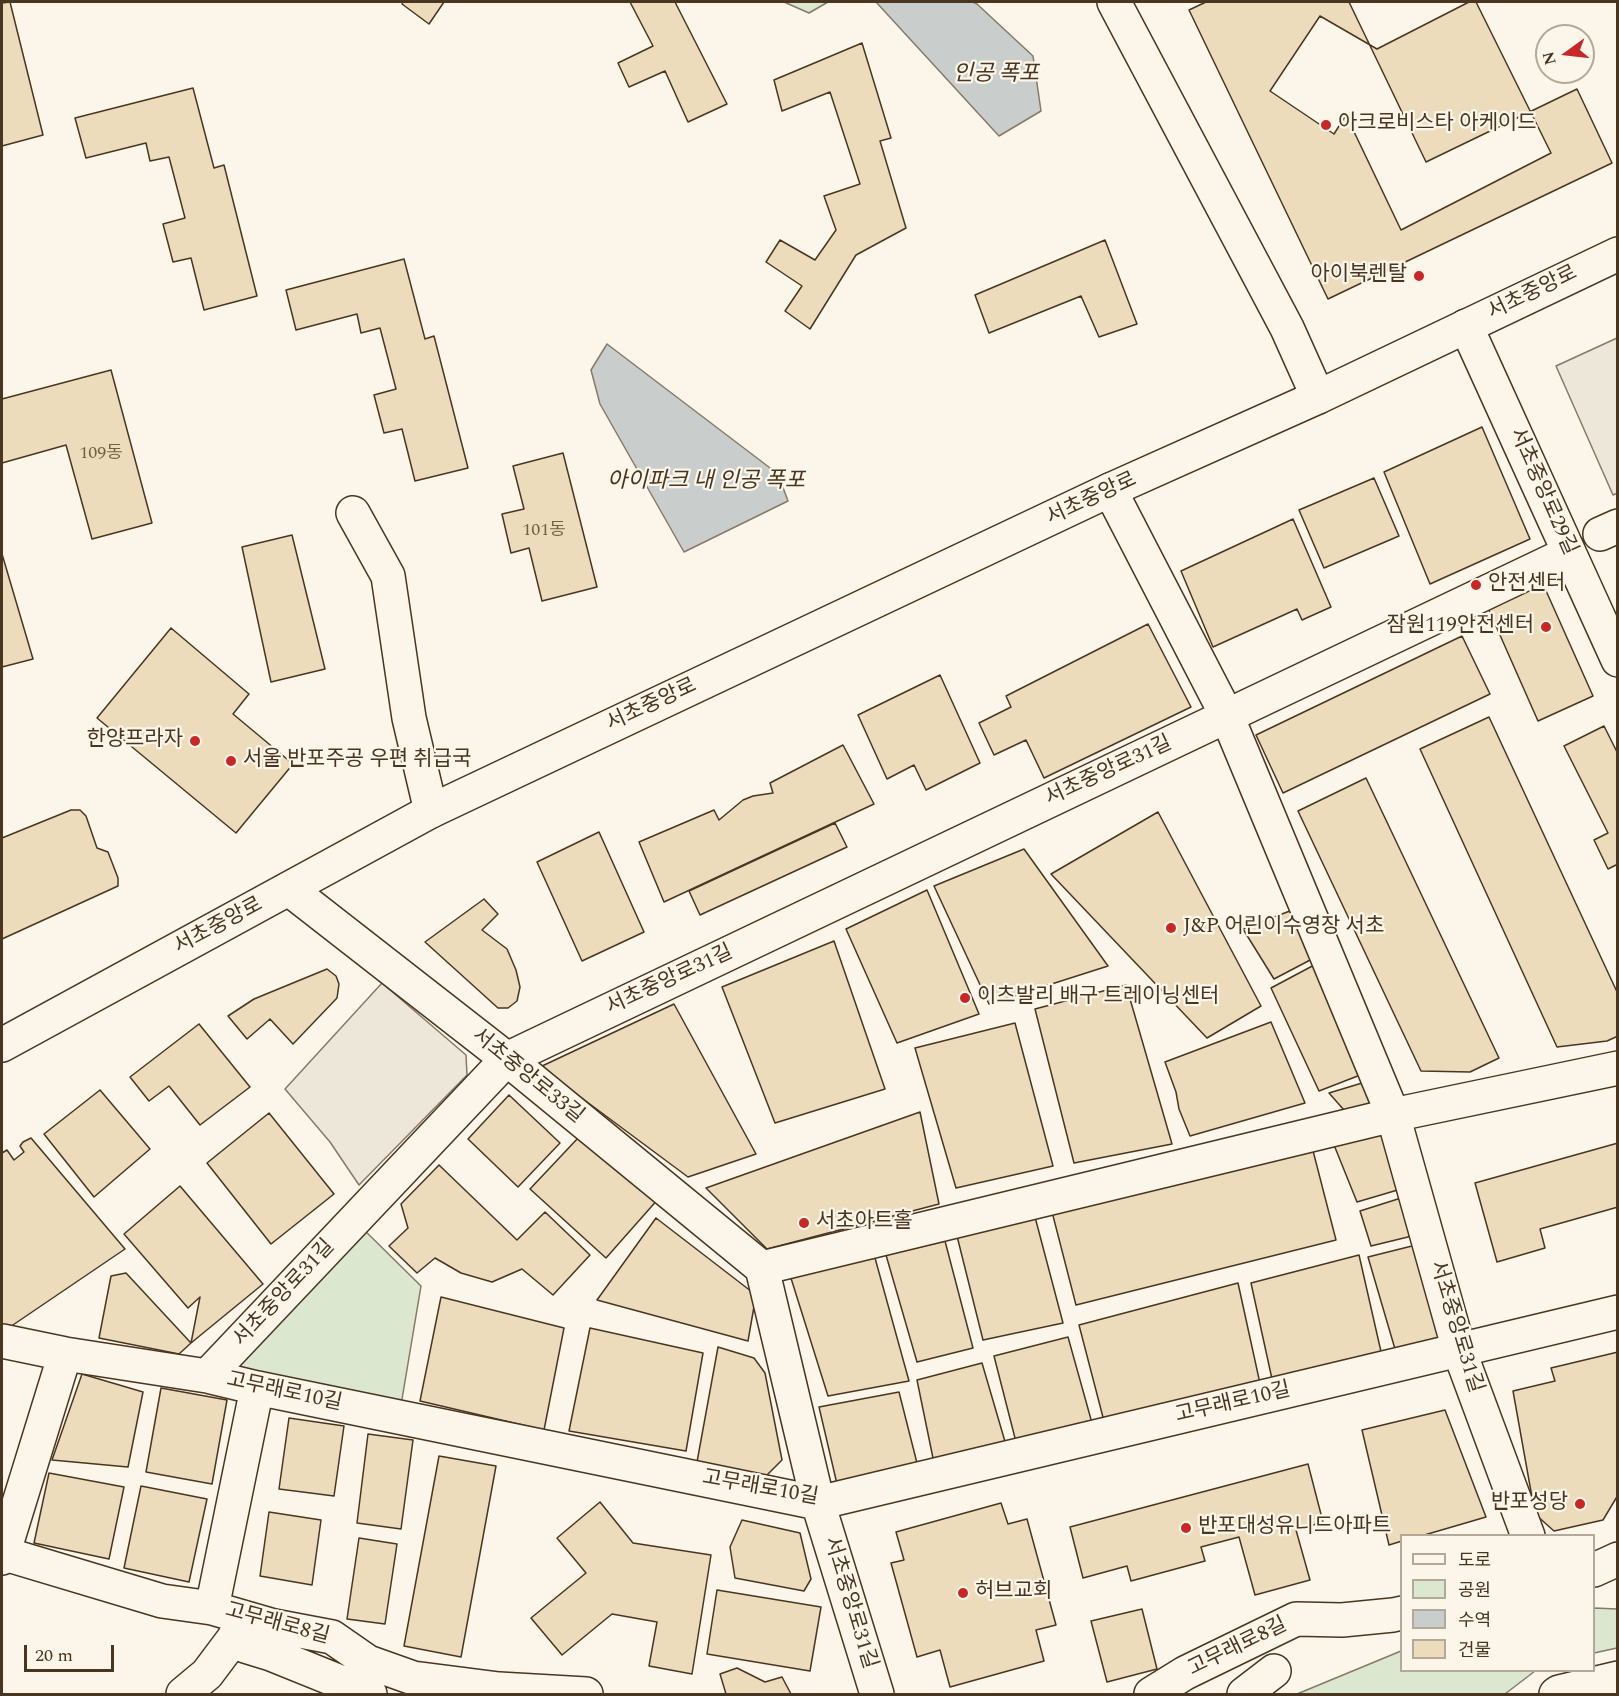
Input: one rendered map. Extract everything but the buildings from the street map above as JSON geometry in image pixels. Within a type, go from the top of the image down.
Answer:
[{"type":"street","points":[[1114,2],[1287,328],[1318,397]]},
{"type":"street","name":"서초중앙로","points":[[2,1045],[431,811],[1110,490],[1318,397],[1617,254]]},
{"type":"street","name":"서초중앙로29길","points":[[1466,326],[1617,660]]},
{"type":"street","name":"서초중앙로31길","points":[[1110,490],[1227,716],[1393,1115],[1459,1350],[1527,1534]]},
{"type":"street","points":[[353,513],[388,576],[409,718],[431,811]]},
{"type":"street","name":"서초중앙로31길","points":[[207,1376],[507,1059],[1569,553]]},
{"type":"street","name":"서초중앙로33길","points":[[289,889],[507,1059],[762,1268]]},
{"type":"street","points":[[762,1268],[1393,1115],[1617,1068]]},
{"type":"street","name":"서초중앙로31길","points":[[762,1268],[818,1503],[877,1695]]},
{"type":"street","name":"고무래로10길","points":[[2,1341],[65,1354],[207,1376],[818,1503],[1617,1312]]},
{"type":"street","points":[[2,1555],[65,1354]]},
{"type":"street","points":[[183,1695],[207,1674],[230,1621],[257,1388]]},
{"type":"street","name":"고무래로8길","points":[[2,1555],[230,1621],[274,1626],[332,1637],[368,1662],[413,1678],[499,1689],[586,1695]]},
{"type":"street","points":[[1595,1569],[1617,1559]]},
{"type":"street","name":"고무래로8길","points":[[1151,1695],[1185,1673],[1296,1619],[1342,1620],[1400,1613]]},
{"type":"street","points":[[230,1621],[244,1646],[281,1658],[370,1695]]},
{"type":"street","points":[[1244,1695],[1274,1671]]},
{"type":"street","points":[[1556,1695],[1559,1692],[1617,1678]]},
{"type":"green space","points":[[784,2],[828,2],[809,13]]},
{"type":"green space","points":[[354,1220],[421,1286],[399,1417],[207,1376]]},
{"type":"green space","points":[[1595,1608],[1617,1609],[1617,1648],[1595,1653]]},
{"type":"green space","points":[[1400,1651],[1400,1672],[1534,1672],[1505,1694],[1297,1694]]},
{"type":"shaded area","points":[[1617,338],[1618,493],[1613,495],[1556,366]]},
{"type":"shaded area","points":[[382,983],[466,1055],[467,1075],[359,1185],[330,1142],[285,1089]]},
{"type":"water","name":"인공 폭포","points":[[876,2],[973,2],[977,4],[1033,56],[1041,111],[999,136]]},
{"type":"water","name":"아이파크 내 인공 폭포","points":[[607,344],[778,474],[788,501],[684,552],[600,404],[591,370]]},
{"type":"place","name":"아크로비스타 아케이드","points":[[1326,125]]},
{"type":"place","name":"아이북렌탈","points":[[1419,276]]},
{"type":"place","name":"안전센터","points":[[1476,585]]},
{"type":"place","name":"잠원119안전센터","points":[[1546,627]]},
{"type":"place","name":"한양프라자","points":[[195,741]]},
{"type":"place","name":"서울 반포주공 우편 취급국","points":[[231,761]]},
{"type":"place","name":"J&P 어린이수영장 서초","points":[[1171,928]]},
{"type":"place","name":"이츠발리 배구 트레이닝센터","points":[[965,998]]},
{"type":"place","name":"서초아트홀","points":[[804,1223]]},
{"type":"place","name":"반포성당","points":[[1580,1504]]},
{"type":"place","name":"반포대성유니드아파트","points":[[1186,1528]]},
{"type":"place","name":"허브교회","points":[[963,1593]]}]
